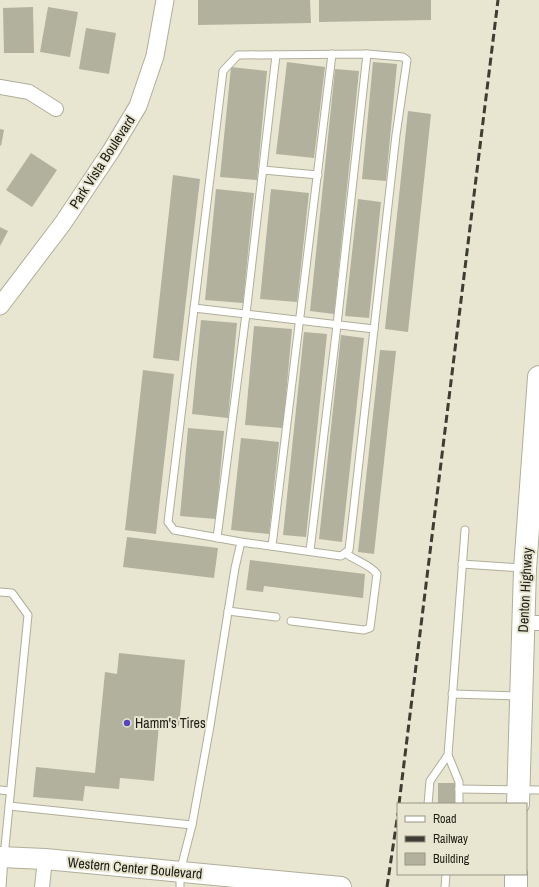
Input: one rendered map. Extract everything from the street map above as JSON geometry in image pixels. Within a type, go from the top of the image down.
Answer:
[{"type":"main road","name":"Denton Highway","points":[[525,795],[521,696],[531,623],[528,556],[539,377]]},
{"type":"main road","name":"Western Center Boulevard","points":[[2,857],[45,859],[180,879],[341,887]]},
{"type":"main road","points":[[516,875],[516,887]]},
{"type":"street","name":"Park Vista Boulevard","points":[[0,306],[63,223],[111,151],[138,106],[155,56],[165,0]]},
{"type":"street","points":[[0,87],[29,92],[56,109]]},
{"type":"street","points":[[42,887],[45,859]]},
{"type":"lane","points":[[272,546],[332,54]]},
{"type":"lane","points":[[310,551],[367,54]]},
{"type":"lane","points":[[367,54],[403,57],[407,60],[396,135],[349,550],[341,556],[241,542],[174,530],[168,522],[223,72],[238,55],[367,54]]},
{"type":"lane","points":[[217,538],[246,314],[276,55]]},
{"type":"lane","points":[[263,170],[318,176]]},
{"type":"lane","points":[[194,308],[374,329]]},
{"type":"lane","points":[[459,803],[459,782],[448,755],[465,530]]},
{"type":"lane","points":[[180,879],[192,825],[212,718],[235,564],[241,542]]},
{"type":"lane","points":[[291,621],[364,630],[370,628],[377,574],[374,570],[345,553]]},
{"type":"lane","points":[[462,564],[528,556]]},
{"type":"lane","points":[[0,592],[12,593],[28,615],[9,806],[2,857],[2,887]]},
{"type":"lane","points":[[228,611],[276,617]]},
{"type":"lane","points":[[452,694],[521,696]]},
{"type":"lane","points":[[428,803],[430,781],[448,755]]},
{"type":"lane","points":[[459,789],[525,795]]},
{"type":"lane","points":[[0,790],[10,791]]},
{"type":"lane","points":[[9,806],[192,825]]},
{"type":"lane","points":[[445,887],[446,875]]},
{"type":"building","points":[[198,0],[310,0],[311,23],[198,25]]},
{"type":"building","points":[[319,0],[431,0],[431,20],[319,22]]},
{"type":"building","points":[[33,7],[34,53],[4,53],[3,8]]},
{"type":"building","points":[[48,7],[78,12],[70,57],[40,52]]},
{"type":"building","points":[[86,28],[116,33],[109,74],[79,69]]},
{"type":"building","points":[[287,62],[325,67],[314,158],[276,154]]},
{"type":"building","points":[[373,62],[397,64],[386,181],[362,179]]},
{"type":"building","points":[[231,67],[267,71],[257,180],[220,177]]},
{"type":"building","points":[[335,69],[359,71],[334,314],[310,311]]},
{"type":"building","points":[[408,111],[431,114],[408,332],[385,329]]},
{"type":"building","points":[[0,129],[4,130],[1,146],[0,145]]},
{"type":"building","points":[[31,153],[57,170],[32,207],[6,190]]},
{"type":"building","points":[[173,175],[200,179],[179,361],[153,358]]},
{"type":"building","points":[[216,189],[254,193],[243,303],[205,300]]},
{"type":"building","points":[[271,189],[309,193],[297,302],[260,299]]},
{"type":"building","points":[[358,199],[381,202],[369,318],[345,316]]},
{"type":"building","points":[[0,227],[8,231],[0,246]]},
{"type":"building","points":[[201,320],[237,323],[228,418],[192,414]]},
{"type":"building","points":[[254,326],[292,329],[283,428],[245,425]]},
{"type":"building","points":[[304,332],[327,334],[306,537],[283,535]]},
{"type":"building","points":[[341,335],[364,338],[342,542],[319,539]]},
{"type":"building","points":[[380,350],[396,351],[374,554],[358,552]]},
{"type":"building","points":[[143,370],[174,374],[156,534],[125,530]]},
{"type":"building","points":[[188,428],[224,431],[216,519],[180,516]]},
{"type":"building","points":[[241,438],[279,442],[269,534],[231,530]]},
{"type":"building","points":[[127,537],[218,548],[214,578],[123,567]]},
{"type":"building","points":[[250,560],[365,574],[363,598],[264,586],[263,592],[246,590]]},
{"type":"building","points":[[119,653],[185,660],[179,726],[159,724],[154,781],[120,778],[119,789],[85,786],[83,801],[33,797],[36,767],[95,773],[105,672],[117,674]]},
{"type":"building","points":[[438,783],[455,783],[455,803],[438,803]]},
{"type":"railway","points":[[399,803],[498,0]]},
{"type":"railway","points":[[387,887],[397,820]]},
{"type":"place","name":"Hamm's Tires","points":[[127,723]]}]
